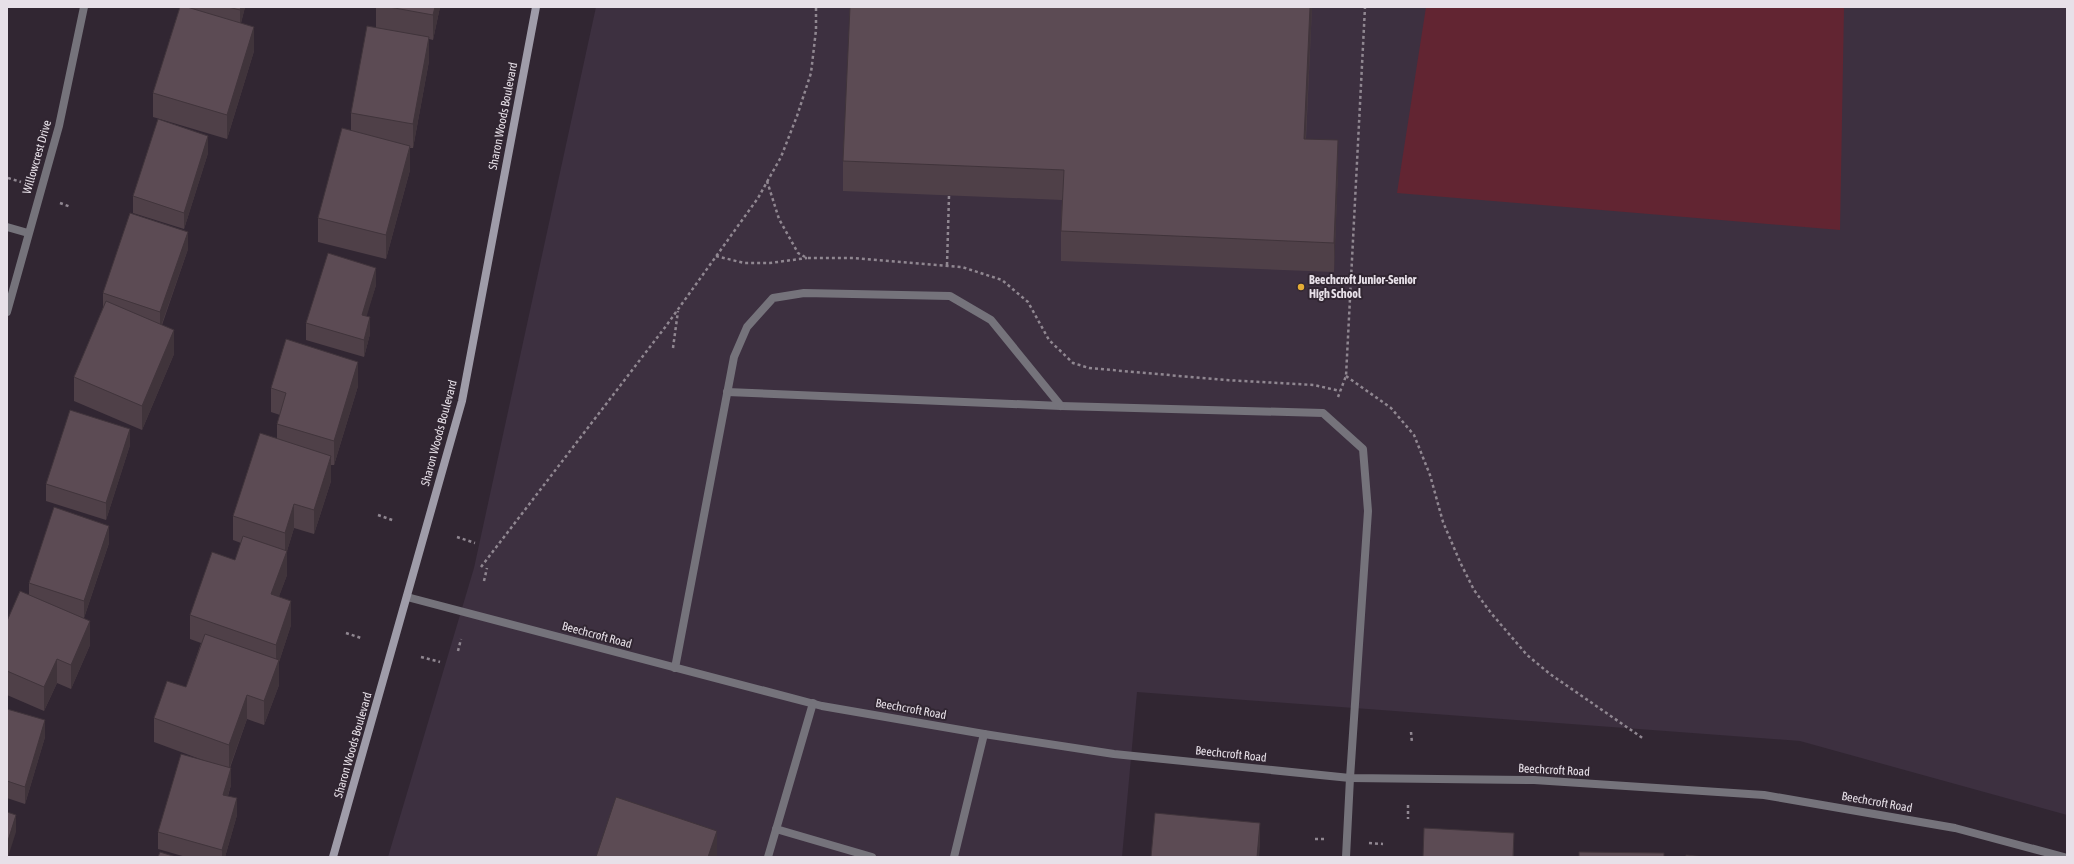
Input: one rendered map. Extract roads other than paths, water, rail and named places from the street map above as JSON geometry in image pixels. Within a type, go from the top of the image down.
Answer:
[{"type":"street","name":"Willowcrest Drive","points":[[7,312],[59,126],[84,7]]},
{"type":"street","name":"Sharon Woods Boulevard","points":[[333,857],[462,401],[536,7]]},
{"type":"street","points":[[7,227],[28,233]]},
{"type":"street","points":[[675,668],[734,357],[747,327],[773,298],[804,293],[950,296],[990,320],[1061,406]]},
{"type":"street","points":[[727,392],[1061,406],[1322,413],[1330,419],[1363,449],[1368,511],[1346,857]]},
{"type":"street","name":"Beechcroft Road","points":[[407,597],[813,704],[984,734],[1114,754],[1350,778],[1534,780],[1764,795],[1955,828],[2064,857]]},
{"type":"street","points":[[768,857],[813,704]]},
{"type":"street","points":[[954,857],[984,734]]},
{"type":"street","points":[[776,829],[872,857]]},
{"type":"place","name":"Beechcroft Junior-Senior High School","points":[[1301,287]]}]
